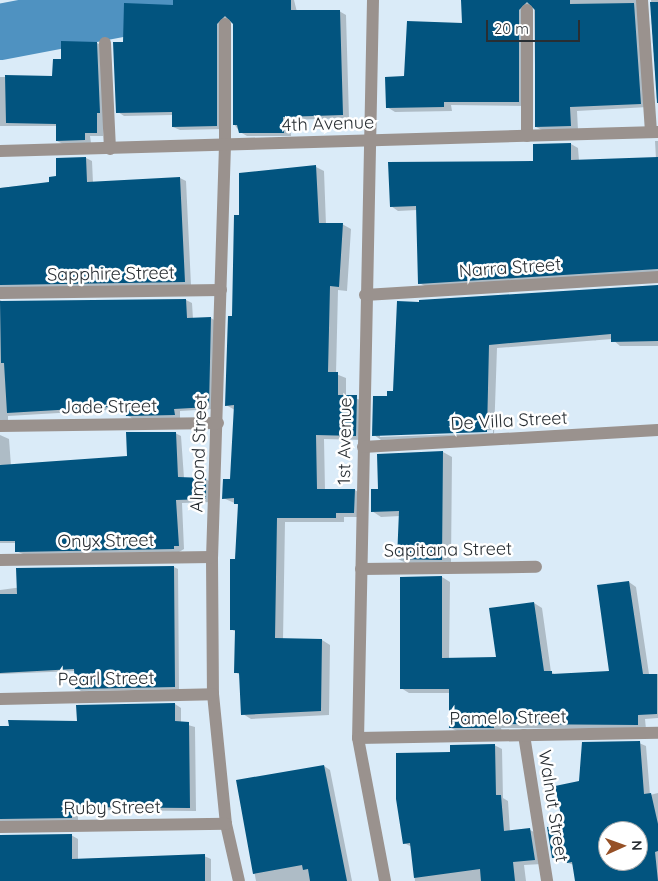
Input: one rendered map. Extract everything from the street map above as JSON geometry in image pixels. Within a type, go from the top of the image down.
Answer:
[{"type":"street","name":"1st Avenue","points":[[373,0],[368,140],[358,738],[385,881]]},
{"type":"street","points":[[642,0],[654,132]]},
{"type":"street","points":[[527,10],[528,136]]},
{"type":"street","name":"Almond Street","points":[[225,24],[225,145],[218,423],[212,557],[213,694],[226,824],[238,881]]},
{"type":"street","points":[[105,43],[110,149]]},
{"type":"street","name":"4th Avenue","points":[[0,151],[654,132]]},
{"type":"street","name":"Narra Street","points":[[365,295],[658,277]]},
{"type":"street","name":"Sapphire Street","points":[[0,293],[221,290]]},
{"type":"street","name":"Jade Street","points":[[0,426],[218,423]]},
{"type":"street","name":"De Villa Street","points":[[363,446],[658,430]]},
{"type":"street","name":"Onyx Street","points":[[0,560],[212,557]]},
{"type":"street","name":"Sapitana Street","points":[[361,569],[536,567]]},
{"type":"street","name":"Pearl Street","points":[[0,699],[213,694]]},
{"type":"street","name":"Pamelo Street","points":[[358,738],[658,733]]},
{"type":"street","name":"Walnut Street","points":[[524,735],[546,881]]},
{"type":"street","name":"Ruby Street","points":[[0,827],[226,824]]},
{"type":"building","points":[[173,0],[291,0],[291,10],[340,10],[343,115],[283,117],[284,133],[239,133],[237,125],[233,125],[233,24],[225,16],[217,24],[217,126],[172,127],[172,112],[116,113],[113,42],[123,42],[124,3],[173,5]]},
{"type":"building","points":[[461,0],[570,0],[570,4],[634,3],[641,104],[570,107],[571,126],[535,127],[535,10],[527,2],[519,10],[519,102],[444,102],[444,107],[386,108],[385,77],[404,76],[407,21],[462,23]]},
{"type":"building","points":[[650,2],[658,2],[658,103],[657,103]]},
{"type":"building","points":[[61,41],[97,42],[100,113],[97,113],[97,133],[85,133],[85,140],[56,141],[56,124],[6,123],[5,75],[52,76],[53,59],[61,59]]},
{"type":"building","points":[[571,143],[571,160],[658,157],[658,269],[418,284],[416,206],[390,207],[388,162],[533,161],[533,144]]},
{"type":"building","points":[[86,157],[87,182],[180,177],[185,282],[0,285],[0,188],[49,182],[49,177],[56,176],[56,158]]},
{"type":"building","points":[[316,165],[319,223],[343,223],[339,287],[330,286],[328,372],[338,372],[338,395],[357,395],[356,436],[316,435],[317,489],[355,489],[354,513],[336,513],[336,518],[277,518],[275,638],[322,639],[321,711],[241,715],[239,673],[234,673],[235,630],[230,630],[230,559],[235,559],[238,504],[234,504],[234,498],[222,499],[223,479],[230,479],[234,405],[225,406],[228,316],[232,316],[234,215],[239,215],[239,173]]},
{"type":"building","points":[[658,285],[658,341],[611,342],[611,334],[489,345],[487,432],[372,436],[373,396],[387,396],[387,391],[393,391],[397,301],[419,302],[419,300]]},
{"type":"building","points":[[186,299],[187,318],[211,317],[209,407],[174,409],[175,415],[126,416],[125,406],[7,413],[4,363],[1,363],[0,301]]},
{"type":"building","points":[[126,432],[176,432],[178,477],[206,478],[206,499],[176,500],[179,546],[174,546],[174,549],[15,552],[15,541],[0,541],[0,465],[127,456]]},
{"type":"building","points":[[443,451],[442,560],[397,559],[399,511],[371,512],[371,489],[378,489],[377,454]]},
{"type":"building","points":[[174,566],[175,687],[75,689],[74,669],[0,673],[0,594],[17,594],[16,568]]},
{"type":"building","points":[[442,576],[442,658],[496,657],[489,608],[534,602],[544,671],[552,671],[552,674],[609,671],[597,585],[629,581],[643,674],[657,674],[657,714],[638,715],[638,725],[494,724],[494,728],[449,728],[449,689],[400,689],[400,577]]},
{"type":"building","points":[[175,703],[175,721],[189,722],[190,808],[72,807],[72,818],[0,819],[0,726],[9,726],[8,720],[77,721],[76,705]]},
{"type":"building","points":[[640,741],[644,794],[651,793],[658,824],[658,851],[655,852],[658,881],[575,881],[572,862],[567,863],[566,857],[552,858],[547,827],[563,825],[555,786],[579,781],[582,742]]},
{"type":"building","points":[[495,744],[496,795],[501,795],[504,831],[530,828],[535,860],[513,862],[515,881],[481,881],[480,869],[414,878],[410,843],[403,844],[396,799],[396,753],[450,752],[450,745]]},
{"type":"building","points":[[324,765],[347,881],[310,881],[308,869],[303,870],[302,865],[253,874],[236,780]]},
{"type":"building","points":[[72,834],[72,859],[205,854],[205,881],[0,881],[0,835]]},
{"type":"waterway","points":[[0,32],[168,0]]}]
